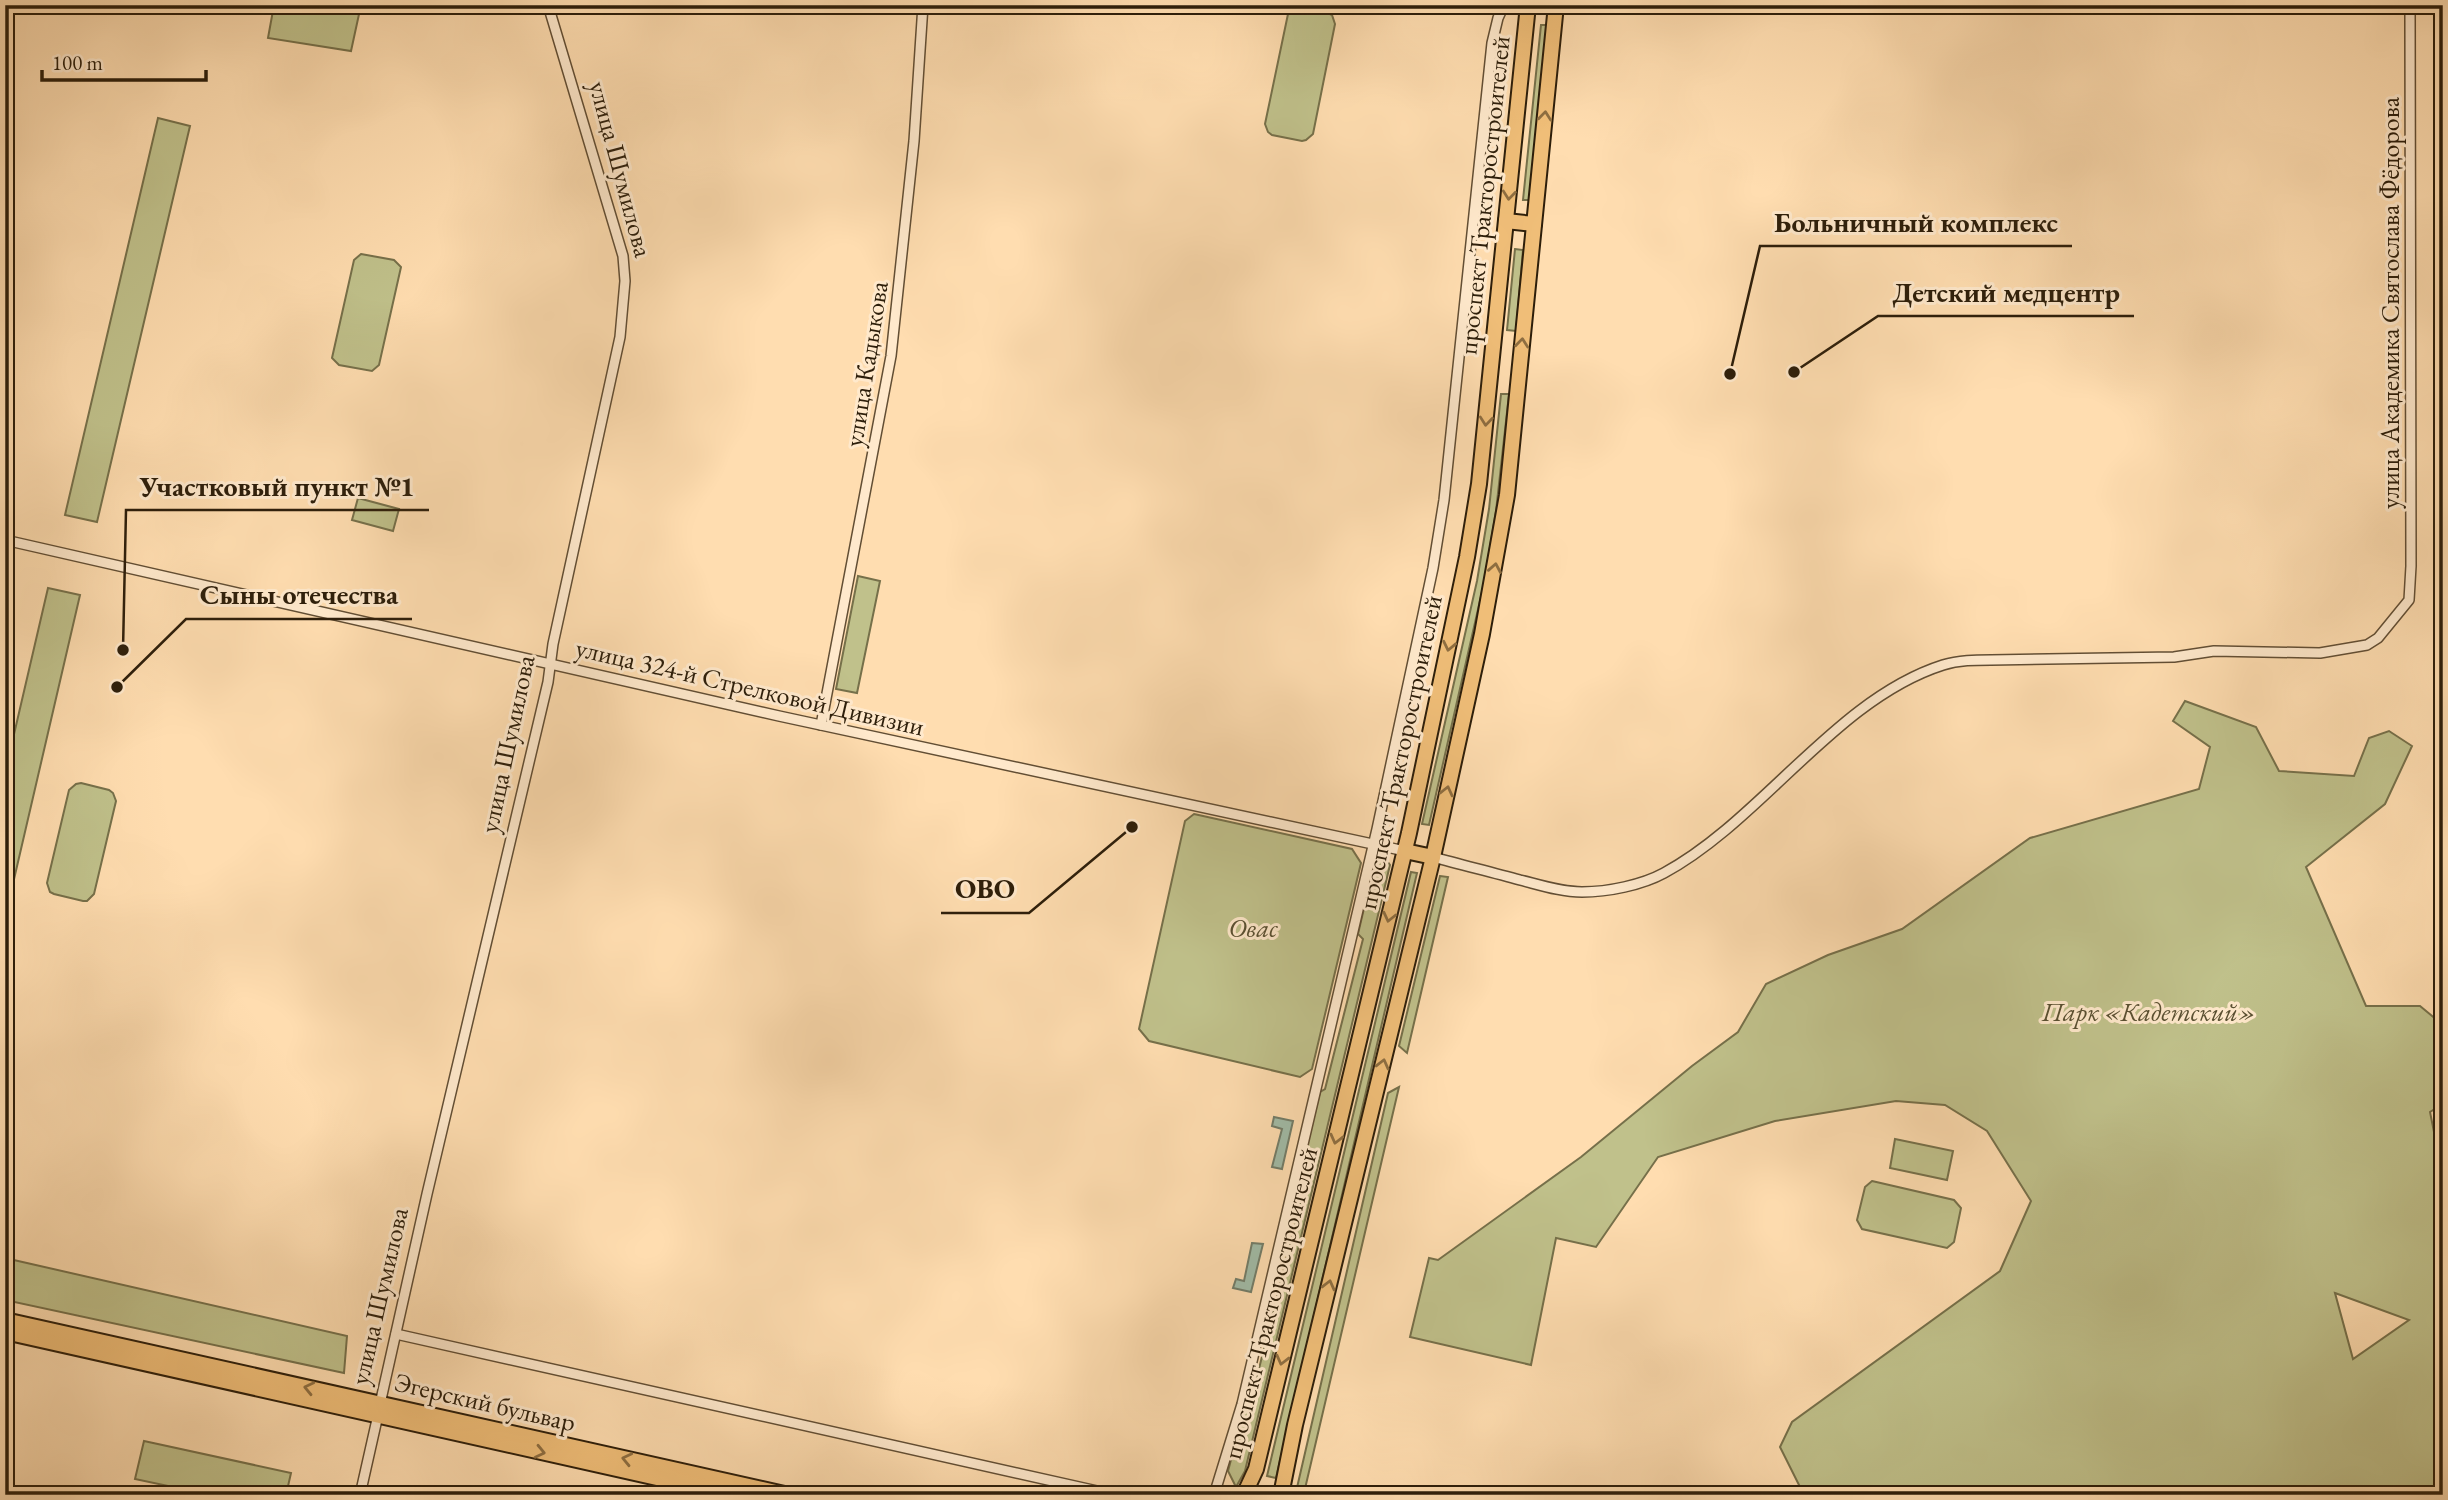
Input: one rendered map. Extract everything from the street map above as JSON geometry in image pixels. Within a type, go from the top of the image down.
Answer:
[{"type":"main road","name":"проспект Тракторостроителей","points":[[1244,1495],[1256,1469],[1405,851],[1467,557],[1479,484],[1528,5]]},
{"type":"main road","points":[[1540,5],[1556,6]]},
{"type":"main road","name":"проспект Тракторостроителей","points":[[1281,1495],[1295,1425],[1433,857],[1495,570],[1507,495],[1556,6]]},
{"type":"main road","points":[[1506,221],[1534,224]]},
{"type":"main road","points":[[1491,375],[1518,378]]},
{"type":"main road","points":[[1405,851],[1433,857]]},
{"type":"main road","name":"Эгерский бульвар","points":[[5,1320],[125,1353]]},
{"type":"main road","name":"Эгерский бульвар","points":[[5,1332],[125,1353],[671,1475],[789,1495]]},
{"type":"main road","name":"Эгерский бульвар","points":[[671,1475],[733,1495]]},
{"type":"street","name":"улица Шумилова","points":[[360,1495],[548,682],[592,460],[620,337],[625,281],[623,256],[548,5]]},
{"type":"street","name":"улица Кадыкова","points":[[821,724],[891,356],[914,141],[923,5]]},
{"type":"street","points":[[1214,1495],[1242,1404],[1373,844],[1433,568],[1444,500],[1492,43],[1504,5]]},
{"type":"street","name":"улица Академика Святослава Фёдорова","points":[[1433,857],[1555,889],[1581,892],[1636,883],[1662,874],[1693,855],[1870,704],[1912,678],[1943,665],[1961,661],[2174,657],[2214,651],[2327,652],[2367,645],[2378,638],[2409,600],[2411,566],[2410,5]]},
{"type":"street","name":"улица 324-й Стрелковой Дивизии","points":[[5,540],[821,724],[1405,851]]},
{"type":"street","points":[[396,1335],[1115,1495]]},
{"type":"green space","points":[[274,5],[361,5],[351,51],[268,38]]},
{"type":"green space","points":[[1294,7],[1328,13],[1332,15],[1335,24],[1313,134],[1302,141],[1272,135],[1265,124],[1288,14]]},
{"type":"green space","points":[[1541,25],[1547,25],[1530,200],[1523,200]]},
{"type":"green space","points":[[158,118],[190,126],[97,522],[65,515]]},
{"type":"green space","points":[[1515,249],[1523,250],[1516,331],[1507,330]]},
{"type":"green space","points":[[361,254],[394,260],[401,267],[379,365],[372,371],[339,365],[332,358],[354,260]]},
{"type":"green space","points":[[1501,394],[1509,394],[1496,511],[1484,583],[1429,825],[1422,824],[1477,581],[1489,509]]},
{"type":"green space","points":[[358,498],[399,509],[393,531],[352,520]]},
{"type":"green space","points":[[858,576],[880,581],[857,693],[836,689]]},
{"type":"green space","points":[[48,588],[80,595],[5,918],[5,773]]},
{"type":"green space","name":"Парк «Кадетский»","points":[[2185,701],[2256,727],[2279,771],[2354,776],[2369,738],[2389,731],[2412,746],[2385,804],[2306,867],[2366,1006],[2420,1006],[2443,1025],[2443,1104],[2430,1112],[2435,1137],[2443,1132],[2443,1495],[1804,1495],[1780,1447],[1792,1422],[2000,1271],[2031,1201],[1987,1131],[1945,1105],[1896,1101],[1775,1121],[1658,1157],[1596,1247],[1556,1238],[1531,1365],[1410,1337],[1429,1258],[1438,1260],[1581,1157],[1738,1032],[1766,984],[1828,955],[1902,929],[2030,838],[2199,789],[2210,747],[2173,721]],"holes":[[[2335,1293],[2409,1320],[2353,1359]]]},
{"type":"green space","points":[[81,783],[109,790],[116,801],[94,894],[87,901],[54,894],[50,892],[47,883],[69,790]]},
{"type":"green space","name":"Овас","points":[[1194,814],[1352,849],[1361,863],[1312,1069],[1300,1077],[1149,1041],[1139,1029],[1185,821]]},
{"type":"green space","points":[[1379,856],[1385,858],[1390,865],[1245,1471],[1236,1487],[1228,1471],[1246,1404],[1251,1401],[1303,1191],[1297,1186],[1363,939],[1358,934],[1375,861]]},
{"type":"green space","points":[[1411,872],[1417,873],[1276,1478],[1267,1476]]},
{"type":"green space","points":[[1440,876],[1448,877],[1407,1053],[1399,1046]]},
{"type":"green space","points":[[1399,1087],[1304,1493],[1297,1495],[1388,1093]]},
{"type":"green space","points":[[1895,1139],[1953,1151],[1947,1180],[1890,1168]]},
{"type":"green space","points":[[1872,1181],[1954,1200],[1961,1208],[1954,1242],[1947,1248],[1862,1229],[1857,1220],[1865,1187]]},
{"type":"green space","points":[[5,1258],[347,1336],[344,1373],[5,1300]]},
{"type":"green space","points":[[144,1441],[291,1473],[286,1495],[172,1495],[173,1487],[135,1479]]},
{"type":"shaded area","points":[[1274,1117],[1293,1121],[1282,1169],[1272,1167],[1282,1129],[1272,1126]]},
{"type":"shaded area","points":[[1252,1243],[1263,1244],[1251,1292],[1233,1288],[1236,1279],[1244,1281]]},
{"type":"place","name":"Детский медцентр","points":[[1794,372]]},
{"type":"place","name":"Больничный комплекс","points":[[1730,374]]},
{"type":"place","name":"Участковый пункт №1","points":[[123,650]]},
{"type":"place","name":"Сыны отечества","points":[[117,687]]},
{"type":"place","name":"ОВО","points":[[1132,827]]}]
